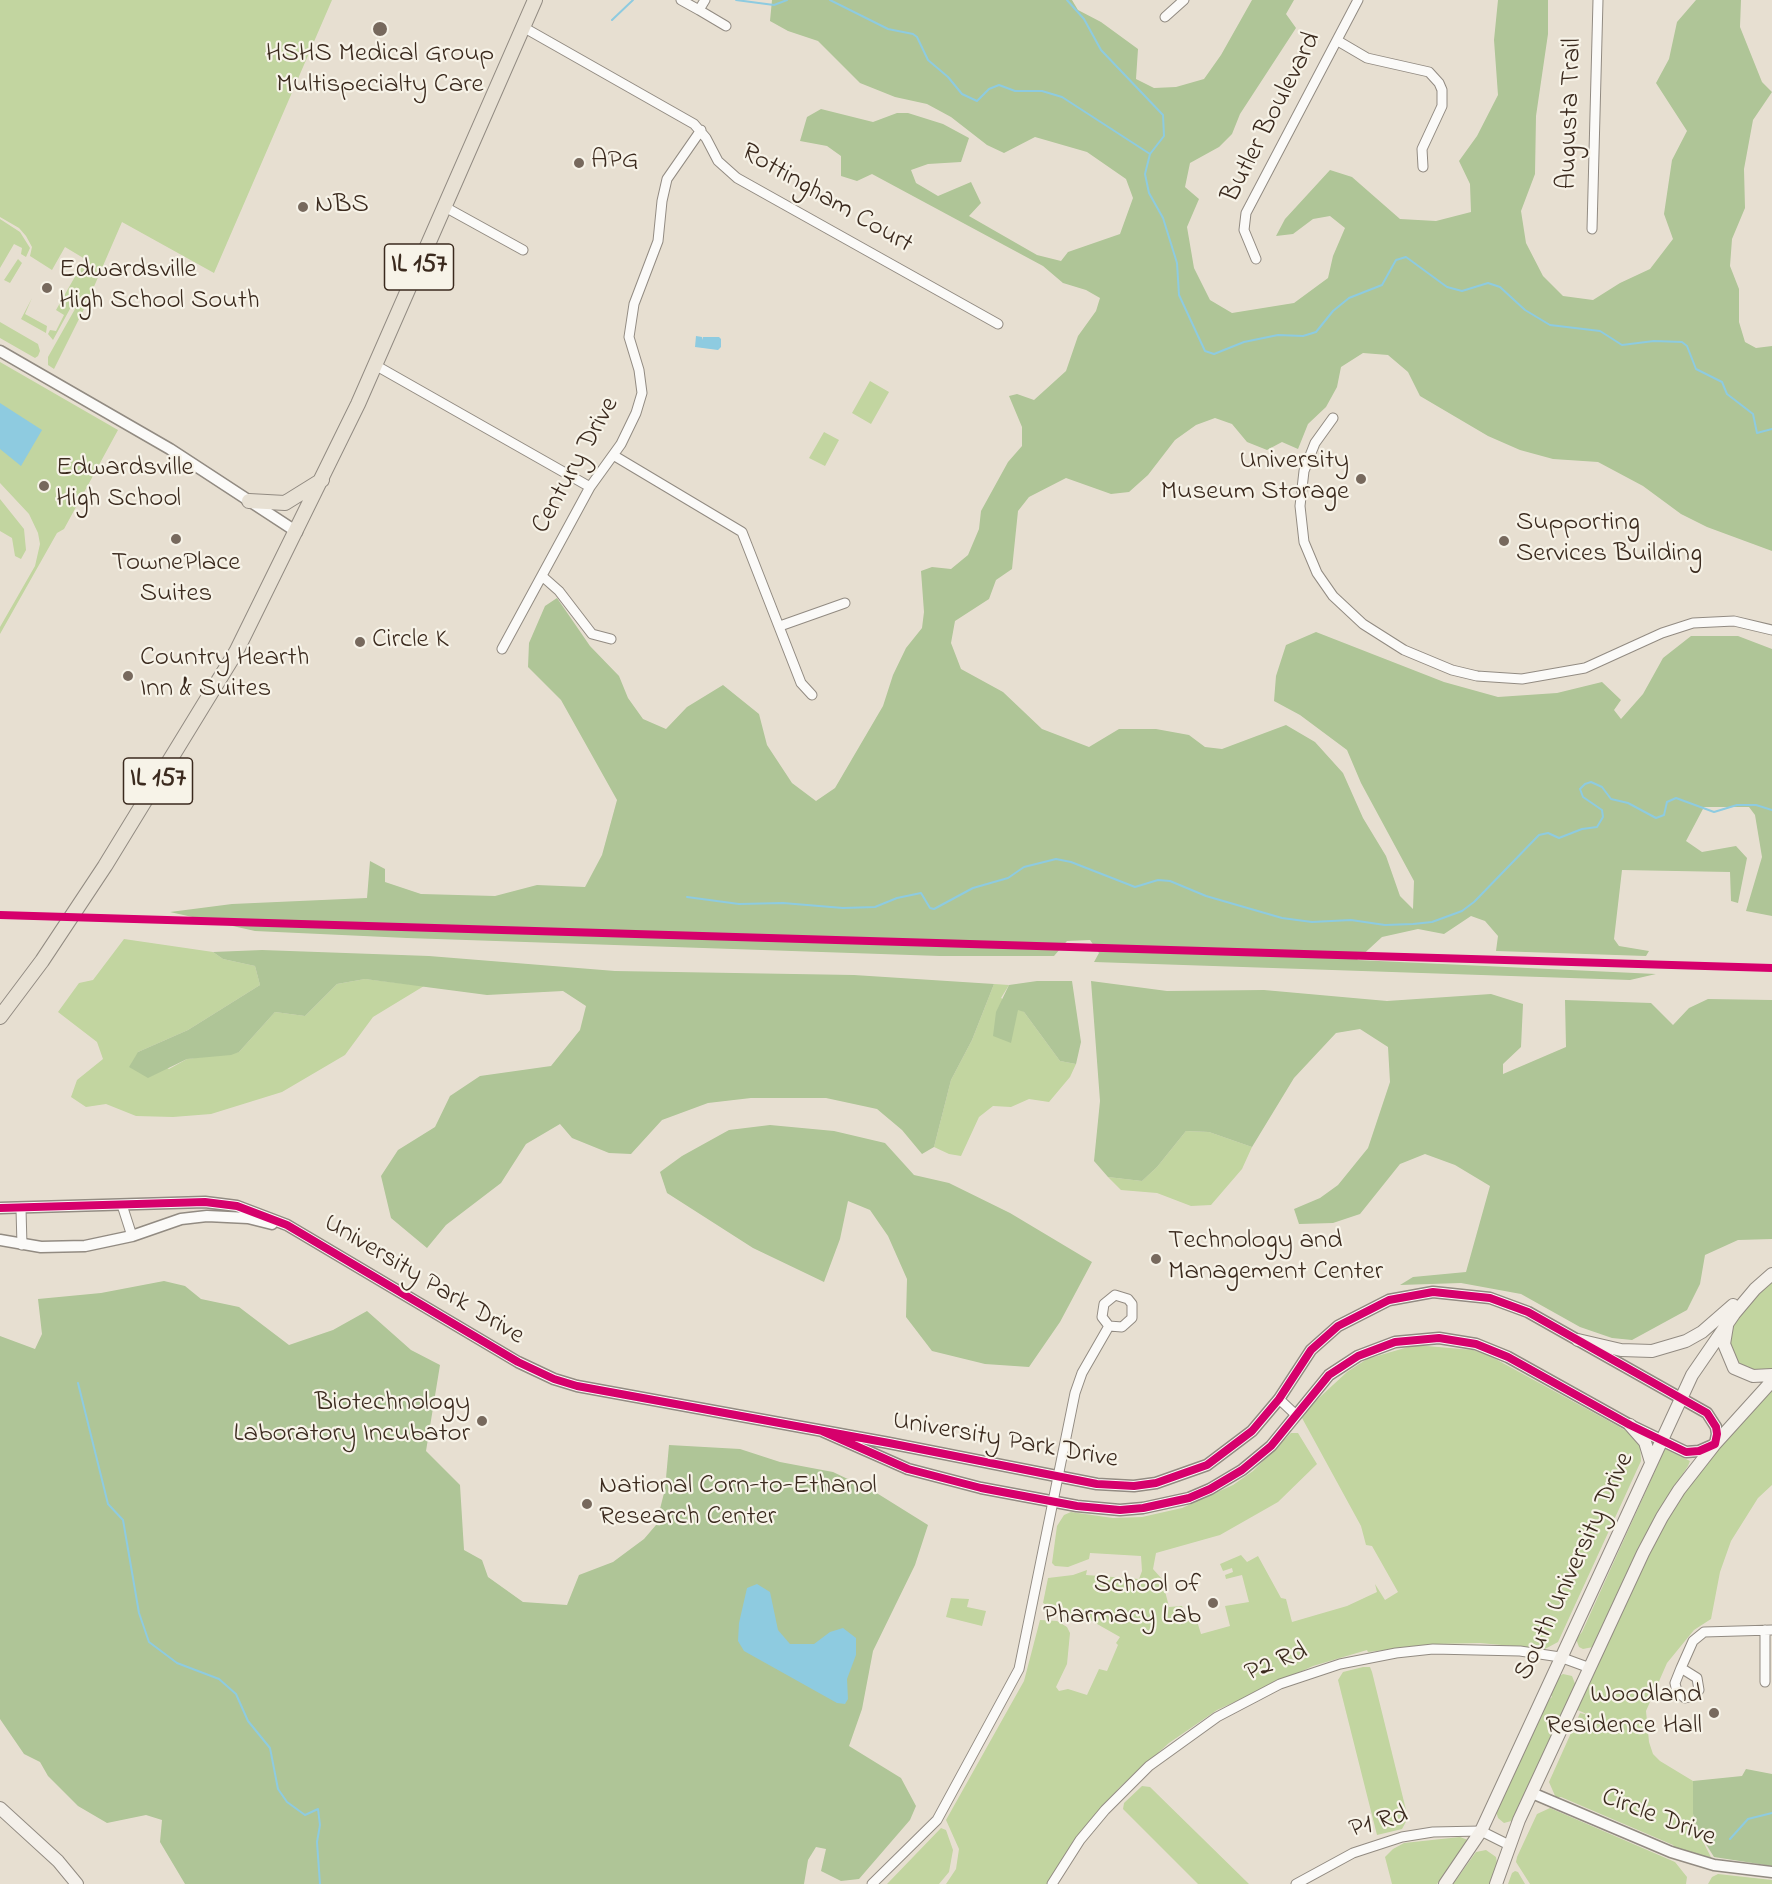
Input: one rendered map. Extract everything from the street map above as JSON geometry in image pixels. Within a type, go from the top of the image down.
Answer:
[{"type":"main road","name":"IL 157","points":[[0,1017],[75,912],[236,652],[297,532],[375,365],[535,0]]},
{"type":"main road","points":[[249,501],[285,503],[322,480]]},
{"type":"main road","name":"South University Drive","points":[[1445,1884],[1481,1831],[1661,1440],[1700,1361],[1728,1322],[1754,1291],[1772,1275]]},
{"type":"main road","points":[[1578,1340],[1629,1351],[1652,1351],[1668,1347],[1702,1332],[1754,1291]]},
{"type":"main road","points":[[1728,1322],[1724,1344],[1734,1368],[1753,1376],[1772,1375]]},
{"type":"main road","name":"South University Drive","points":[[1496,1884],[1509,1845],[1532,1793],[1662,1517],[1679,1490],[1715,1444],[1772,1381]]},
{"type":"main road","points":[[1630,1425],[1645,1442],[1651,1462]]},
{"type":"main road","points":[[0,1808],[58,1861],[77,1884]]},
{"type":"street","points":[[681,0],[726,26]]},
{"type":"street","points":[[699,10],[705,0]]},
{"type":"street","points":[[1165,17],[1184,0]]},
{"type":"street","name":"Butler Boulevard","points":[[1256,259],[1244,230],[1246,213],[1358,0]]},
{"type":"street","name":"Augusta Trail","points":[[1592,229],[1598,0]]},
{"type":"street","name":"Rottingham Court","points":[[523,27],[664,106],[701,130],[718,161],[737,178],[998,324]]},
{"type":"street","points":[[1338,41],[1367,58],[1429,72],[1439,83],[1442,90],[1442,106],[1422,149],[1424,167]]},
{"type":"street","name":"Century Drive","points":[[502,649],[590,487],[613,455],[636,413],[642,393],[629,338],[634,304],[658,241],[667,179],[701,130]]},
{"type":"street","points":[[445,207],[523,250]]},
{"type":"street","points":[[0,351],[153,438],[297,532]]},
{"type":"street","points":[[375,365],[590,487]]},
{"type":"street","points":[[1333,418],[1312,450],[1301,486],[1301,526],[1310,558],[1323,583],[1342,605],[1383,638],[1418,657],[1477,676],[1522,679],[1585,668],[1662,633],[1693,623],[1734,621],[1772,630]]},
{"type":"street","points":[[613,455],[742,532],[801,682],[812,695]]},
{"type":"street","points":[[542,576],[558,591],[592,634],[611,639]]},
{"type":"street","points":[[780,626],[845,603]]},
{"type":"street","name":"University Park Drive","points":[[0,1209],[205,1202],[237,1206],[272,1217],[518,1362],[577,1386],[822,1431],[1058,1476],[1115,1486],[1156,1483],[1174,1479],[1207,1465],[1238,1444],[1279,1399],[1311,1350],[1338,1326],[1371,1307],[1410,1294],[1454,1292],[1490,1298],[1528,1312],[1707,1413],[1716,1427],[1715,1444],[1702,1450],[1686,1452],[1630,1425],[1508,1357],[1476,1344],[1439,1338],[1395,1342],[1358,1356],[1329,1376],[1271,1446],[1242,1470],[1210,1489],[1166,1504],[1120,1510],[1053,1502],[981,1488],[908,1469],[822,1431]]},
{"type":"street","points":[[122,1205],[132,1236]]},
{"type":"street","points":[[21,1209],[22,1245]]},
{"type":"street","name":"University Park Drive","points":[[0,1240],[22,1245],[85,1246],[132,1236],[181,1219],[228,1215],[269,1222],[311,1240]]},
{"type":"street","points":[[872,1884],[937,1820],[1010,1688],[1025,1650],[1075,1393],[1082,1373],[1109,1326]]},
{"type":"street","points":[[1279,1399],[1296,1415]]},
{"type":"street","points":[[1681,1668],[1693,1641],[1704,1632],[1768,1630],[1765,1682]]},
{"type":"street","name":"P2 Rd","points":[[1052,1884],[1080,1840],[1105,1810],[1149,1766],[1198,1729],[1259,1694],[1340,1664],[1396,1653],[1491,1649],[1560,1657],[1590,1668]]},
{"type":"street","name":"Circle Drive","points":[[1532,1793],[1671,1852],[1714,1865],[1772,1872]]},
{"type":"street","points":[[1481,1831],[1509,1845]]},
{"type":"street","name":"P1 Rd","points":[[1296,1884],[1353,1853],[1402,1837],[1432,1832],[1481,1831]]},
{"type":"green space","points":[[0,0],[332,0],[214,273],[122,222],[86,305],[54,369],[48,365],[48,357],[75,309],[71,307],[53,340],[48,334],[50,330],[56,331],[64,315],[56,310],[85,259],[65,247],[52,270],[30,256],[32,247],[26,236],[19,228],[0,217]]},
{"type":"green space","points":[[772,0],[1072,0],[1078,10],[1101,22],[1138,49],[1136,79],[1154,88],[1176,87],[1204,79],[1221,55],[1252,0],[1294,0],[1286,14],[1296,28],[1240,114],[1232,134],[1219,147],[1190,163],[1185,187],[1199,199],[1187,227],[1194,268],[1210,300],[1232,313],[1294,303],[1328,278],[1333,256],[1345,228],[1330,216],[1313,219],[1293,234],[1276,236],[1285,219],[1330,170],[1352,177],[1400,219],[1436,221],[1471,212],[1470,184],[1459,161],[1477,136],[1498,95],[1494,40],[1498,0],[1548,0],[1548,34],[1536,116],[1535,174],[1521,211],[1526,243],[1543,276],[1563,296],[1593,300],[1620,283],[1650,269],[1673,239],[1664,214],[1672,160],[1687,131],[1656,83],[1669,59],[1677,22],[1696,0],[1741,0],[1740,27],[1762,82],[1772,92],[1753,120],[1744,169],[1745,208],[1732,239],[1730,266],[1739,289],[1739,322],[1745,342],[1756,348],[1772,346],[1772,551],[1707,527],[1681,514],[1643,486],[1598,462],[1553,459],[1520,450],[1488,436],[1420,396],[1408,372],[1388,355],[1363,353],[1341,367],[1337,387],[1326,407],[1308,424],[1298,449],[1282,442],[1267,450],[1247,442],[1232,424],[1215,418],[1196,425],[1175,440],[1148,475],[1129,492],[1111,494],[1066,478],[1029,497],[1018,511],[1012,569],[996,580],[989,599],[955,621],[951,643],[961,669],[1003,692],[1042,729],[1089,747],[1119,729],[1156,729],[1189,735],[1205,747],[1222,749],[1286,725],[1315,742],[1343,773],[1363,818],[1386,856],[1400,896],[1413,909],[1414,881],[1361,783],[1347,750],[1300,715],[1274,701],[1276,676],[1286,645],[1316,632],[1444,682],[1498,697],[1557,693],[1602,682],[1621,700],[1614,710],[1621,719],[1643,694],[1663,658],[1691,636],[1738,636],[1772,649],[1772,916],[1746,911],[1762,857],[1755,815],[1749,807],[1704,807],[1686,841],[1702,852],[1736,846],[1747,858],[1738,903],[1731,901],[1730,872],[1622,870],[1614,939],[1619,946],[1649,951],[1646,956],[1496,951],[1498,936],[1485,921],[1471,916],[1444,934],[1418,929],[1382,937],[1357,960],[1656,974],[1630,980],[1094,962],[1099,953],[1090,940],[1067,941],[1054,956],[940,956],[255,931],[170,912],[232,904],[367,898],[370,861],[385,869],[385,882],[421,894],[495,896],[537,885],[585,887],[602,855],[617,800],[561,700],[528,667],[529,643],[545,606],[557,598],[590,646],[619,676],[628,698],[643,719],[666,729],[687,707],[723,685],[759,714],[767,745],[792,783],[816,801],[835,788],[883,706],[893,675],[906,648],[922,628],[924,612],[921,571],[932,567],[951,569],[968,555],[979,529],[981,511],[1008,462],[1022,446],[1022,427],[1009,396],[1017,394],[1034,400],[1066,371],[1078,336],[1096,311],[1100,298],[1086,290],[1063,283],[1043,266],[872,174],[857,181],[841,176],[841,156],[827,146],[800,141],[807,117],[821,109],[873,122],[897,113],[908,113],[943,124],[969,138],[961,162],[928,164],[911,170],[916,183],[938,196],[971,182],[981,203],[969,216],[1037,255],[1061,261],[1068,252],[1120,234],[1133,198],[1126,179],[1087,152],[1035,137],[1004,153],[987,145],[951,117],[927,104],[895,97],[860,83],[818,41],[788,31],[770,21]]},
{"type":"green space","points":[[0,219],[20,232],[30,248],[26,257],[21,254],[22,248],[14,244],[0,268]]},
{"type":"green space","points":[[18,259],[22,263],[10,283],[4,280]]},
{"type":"green space","points":[[32,298],[25,314],[47,326],[46,333],[21,319]]},
{"type":"green space","points":[[0,322],[38,344],[40,351],[38,356],[35,358],[0,338]]},
{"type":"green space","name":"Edwardsville High School","points":[[0,362],[118,430],[64,529],[57,533],[0,634],[0,627],[35,566],[40,544],[38,533],[29,514],[0,483]]},
{"type":"green space","points":[[870,381],[889,392],[871,424],[852,413]]},
{"type":"green space","points":[[824,432],[839,440],[825,466],[809,458]]},
{"type":"green space","points":[[0,499],[24,529],[26,550],[21,559],[15,556],[12,538],[0,531]]},
{"type":"green space","points":[[124,939],[213,952],[223,959],[255,966],[260,985],[188,1030],[138,1052],[169,1069],[187,1059],[239,1052],[275,1012],[305,1016],[337,984],[365,979],[424,986],[373,1017],[345,1055],[282,1092],[211,1114],[173,1117],[136,1116],[106,1104],[86,1107],[71,1097],[77,1080],[103,1059],[97,1042],[58,1012],[79,983],[93,980]]},
{"type":"green space","points":[[262,950],[429,956],[615,971],[854,975],[994,984],[972,1040],[951,1080],[934,1147],[922,1154],[902,1130],[877,1109],[826,1098],[751,1098],[708,1103],[662,1120],[631,1154],[609,1153],[572,1138],[560,1124],[526,1144],[501,1183],[446,1225],[427,1248],[391,1218],[381,1176],[398,1150],[435,1127],[450,1096],[480,1076],[551,1066],[580,1030],[586,1006],[563,991],[487,995],[365,979],[337,984],[305,1016],[275,1012],[239,1052],[231,1055],[187,1059],[148,1078],[129,1067],[138,1052],[188,1030],[260,985],[255,966],[223,959],[213,952]]},
{"type":"green space","points":[[1037,981],[1072,981],[1081,1042],[1076,1064],[1060,1061],[1024,1012],[1018,1010],[1011,1043],[993,1036],[996,1012],[1009,985]]},
{"type":"green space","points":[[1091,981],[1167,991],[1264,990],[1387,1001],[1491,994],[1523,1004],[1521,1047],[1503,1064],[1503,1074],[1566,1047],[1565,1000],[1651,1003],[1673,1025],[1689,1008],[1708,999],[1772,1000],[1772,1239],[1738,1240],[1705,1255],[1700,1284],[1687,1310],[1632,1340],[1612,1338],[1580,1327],[1521,1294],[1461,1283],[1400,1285],[1413,1277],[1466,1272],[1490,1186],[1455,1165],[1425,1154],[1400,1164],[1360,1214],[1333,1223],[1299,1224],[1294,1209],[1320,1198],[1338,1185],[1368,1148],[1390,1082],[1388,1047],[1360,1029],[1336,1033],[1294,1078],[1252,1147],[1209,1132],[1186,1131],[1157,1167],[1142,1181],[1108,1177],[1094,1161],[1100,1101]]},
{"type":"green space","points":[[994,984],[1009,985],[1001,998],[1024,1012],[1060,1061],[1076,1064],[1070,1077],[1049,1102],[1029,1099],[1011,1107],[993,1106],[979,1117],[961,1156],[949,1154],[934,1147],[951,1080],[972,1040]]},
{"type":"green space","points":[[770,1125],[834,1131],[885,1143],[914,1175],[949,1183],[1010,1213],[1092,1262],[1060,1322],[1029,1367],[985,1364],[932,1351],[906,1317],[907,1279],[888,1236],[870,1210],[848,1201],[840,1239],[824,1282],[753,1248],[667,1193],[660,1172],[682,1156],[729,1130]]},
{"type":"green space","points":[[1186,1131],[1209,1132],[1252,1147],[1242,1169],[1211,1205],[1191,1206],[1157,1193],[1121,1190],[1108,1177],[1142,1181],[1157,1167]]},
{"type":"green space","points":[[1772,1274],[1772,1375],[1748,1375],[1724,1344],[1743,1304]]},
{"type":"green space","points":[[164,1281],[185,1286],[201,1299],[239,1307],[289,1345],[333,1330],[367,1311],[411,1350],[440,1365],[426,1451],[460,1485],[464,1550],[482,1560],[488,1577],[523,1602],[567,1605],[579,1575],[613,1562],[644,1539],[656,1525],[665,1489],[669,1445],[740,1449],[780,1462],[833,1472],[875,1492],[928,1525],[915,1565],[873,1651],[862,1709],[849,1746],[901,1778],[916,1806],[910,1820],[859,1879],[841,1881],[821,1871],[826,1849],[816,1847],[808,1860],[804,1884],[185,1884],[160,1842],[162,1820],[146,1815],[107,1823],[78,1806],[48,1776],[40,1762],[24,1754],[0,1719],[0,1336],[35,1349],[42,1334],[38,1299],[101,1293]]},
{"type":"green space","points":[[1415,1345],[1473,1350],[1490,1356],[1635,1436],[1640,1443],[1641,1461],[1558,1642],[1545,1649],[1480,1643],[1437,1644],[1368,1652],[1367,1650],[1313,1666],[1217,1710],[1169,1743],[1119,1788],[1079,1835],[1047,1884],[946,1884],[956,1869],[959,1849],[946,1820],[1024,1681],[1040,1620],[1057,1621],[1067,1627],[1070,1633],[1067,1664],[1056,1687],[1059,1691],[1068,1689],[1087,1695],[1099,1669],[1107,1671],[1118,1645],[1116,1643],[1120,1637],[1083,1616],[1077,1621],[1043,1603],[1048,1578],[1073,1575],[1087,1570],[1086,1575],[1139,1579],[1142,1571],[1141,1556],[1090,1553],[1089,1559],[1068,1567],[1055,1566],[1052,1563],[1057,1526],[1064,1515],[1071,1512],[1113,1518],[1142,1517],[1182,1508],[1233,1485],[1253,1471],[1291,1433],[1298,1433],[1317,1464],[1278,1502],[1220,1535],[1156,1553],[1153,1569],[1162,1579],[1169,1607],[1182,1606],[1186,1621],[1196,1618],[1201,1634],[1230,1626],[1225,1606],[1249,1602],[1242,1575],[1226,1579],[1225,1575],[1233,1572],[1232,1568],[1223,1571],[1220,1564],[1241,1555],[1247,1562],[1258,1556],[1281,1598],[1286,1599],[1292,1622],[1347,1606],[1377,1592],[1375,1584],[1385,1600],[1398,1592],[1372,1546],[1366,1545],[1361,1526],[1302,1418],[1307,1409],[1347,1372],[1367,1359]]},
{"type":"green space","points":[[1772,1381],[1772,1485],[1758,1498],[1731,1541],[1720,1572],[1711,1619],[1694,1630],[1667,1663],[1646,1711],[1649,1742],[1653,1754],[1660,1761],[1693,1781],[1693,1814],[1698,1832],[1713,1861],[1674,1848],[1673,1845],[1561,1797],[1556,1798],[1549,1782],[1580,1713],[1589,1715],[1573,1708],[1662,1517]]},
{"type":"green space","points":[[1665,1449],[1690,1461],[1688,1466],[1657,1514],[1625,1576],[1593,1647],[1583,1649],[1579,1647],[1576,1639],[1582,1632]]},
{"type":"green space","points":[[951,1598],[969,1599],[967,1607],[986,1611],[982,1626],[946,1617]]},
{"type":"green space","points":[[1370,1667],[1372,1672],[1408,1818],[1402,1829],[1377,1835],[1338,1680],[1343,1672]]},
{"type":"green space","points":[[1563,1674],[1572,1676],[1576,1686],[1515,1820],[1504,1823],[1498,1818],[1496,1811],[1547,1701],[1552,1697],[1550,1694],[1558,1677]]},
{"type":"green space","points":[[1746,1769],[1772,1774],[1772,1866],[1714,1857],[1699,1833],[1693,1814],[1693,1781],[1742,1776]]},
{"type":"green space","points":[[1142,1786],[1150,1787],[1249,1884],[1198,1884],[1123,1809],[1124,1803]]},
{"type":"green space","points":[[1550,1808],[1675,1862],[1687,1877],[1686,1884],[1530,1884],[1516,1862],[1517,1857],[1537,1814]]},
{"type":"green space","points":[[941,1828],[946,1830],[953,1850],[949,1872],[939,1884],[887,1884]]},
{"type":"green space","points":[[1460,1837],[1468,1840],[1437,1884],[1392,1884],[1385,1857],[1393,1849],[1404,1843]]},
{"type":"green space","points":[[1486,1850],[1496,1857],[1497,1863],[1491,1884],[1453,1884],[1476,1852]]},
{"type":"green space","points":[[1515,1871],[1518,1872],[1525,1884],[1508,1884]]},
{"type":"green space","points":[[1718,1874],[1772,1880],[1772,1884],[1708,1884],[1712,1877]]},
{"type":"water","points":[[696,336],[702,337],[703,340],[703,337],[719,337],[721,347],[718,350],[695,347]]},
{"type":"water","points":[[0,403],[42,430],[21,466],[0,449]]},
{"type":"water","points":[[757,1584],[770,1592],[778,1630],[790,1644],[814,1644],[830,1632],[843,1628],[856,1638],[856,1655],[847,1679],[848,1699],[845,1704],[837,1703],[744,1651],[738,1641],[739,1623],[747,1588]]},
{"type":"waterway","points":[[612,20],[633,0]]},
{"type":"waterway","points":[[736,0],[774,5],[787,0]]},
{"type":"waterway","points":[[830,0],[888,29],[913,34],[917,37],[928,60],[948,77],[962,94],[977,101],[989,89],[999,85],[1015,91],[1042,91],[1062,97],[1150,154]]},
{"type":"waterway","points":[[1067,0],[1084,19],[1101,50],[1163,115],[1164,136],[1150,154],[1145,174],[1149,193],[1163,218],[1177,263],[1179,295],[1205,351],[1214,354],[1244,342],[1278,335],[1303,336],[1316,332],[1333,311],[1349,298],[1382,285],[1396,260],[1406,257],[1447,287],[1462,291],[1488,283],[1500,287],[1525,310],[1550,325],[1600,331],[1622,345],[1654,341],[1682,342],[1687,346],[1696,369],[1722,382],[1727,394],[1753,414],[1757,433],[1772,429]]},
{"type":"waterway","points":[[687,897],[739,904],[783,903],[843,908],[875,907],[897,898],[921,893],[930,908],[934,909],[973,888],[1008,878],[1024,867],[1056,859],[1071,862],[1135,887],[1158,880],[1170,881],[1206,896],[1282,918],[1312,922],[1351,920],[1385,925],[1413,924],[1432,922],[1462,911],[1474,902],[1539,835],[1548,833],[1559,838],[1582,829],[1597,827],[1603,817],[1602,810],[1583,797],[1580,789],[1591,782],[1602,787],[1611,799],[1628,803],[1656,818],[1664,815],[1667,802],[1676,798],[1714,812],[1737,805],[1756,805],[1772,810]]},
{"type":"waterway","points":[[78,1383],[108,1504],[123,1520],[139,1613],[149,1642],[177,1663],[219,1679],[236,1694],[248,1721],[270,1748],[278,1789],[287,1802],[305,1815],[318,1809],[320,1825],[317,1842],[320,1884]]},
{"type":"waterway","points":[[1730,1839],[1748,1819],[1772,1813]]},
{"type":"cycle path","points":[[0,915],[1772,968]]},
{"type":"cycle path","points":[[0,1208],[205,1202],[237,1206],[287,1225],[518,1362],[554,1379],[577,1386],[889,1443],[1097,1484],[1134,1486],[1156,1483],[1207,1465],[1252,1431],[1279,1399],[1311,1350],[1338,1326],[1389,1300],[1433,1292],[1490,1298],[1528,1312],[1707,1413],[1716,1427],[1717,1434],[1715,1444],[1699,1451],[1686,1452],[1630,1425],[1508,1357],[1476,1344],[1439,1338],[1395,1342],[1358,1356],[1329,1375],[1271,1446],[1242,1470],[1210,1489],[1189,1498],[1143,1508],[1120,1510],[1077,1506],[981,1488],[908,1469],[822,1431]]},
{"type":"place","name":"HSHS Medical Group Multispecialty Care","points":[[380,29]]},
{"type":"place","name":"APG","points":[[579,163]]},
{"type":"place","name":"NBS","points":[[303,207]]},
{"type":"place","name":"Edwardsville High School South","points":[[47,288]]},
{"type":"place","name":"University Museum Storage","points":[[1361,479]]},
{"type":"place","name":"Edwardsville High School","points":[[44,486]]},
{"type":"place","name":"TownePlace Suites","points":[[176,539]]},
{"type":"place","name":"Supporting Services Building","points":[[1504,541]]},
{"type":"place","name":"Circle K","points":[[360,642]]},
{"type":"place","name":"Country Hearth Inn & Suites","points":[[128,676]]},
{"type":"place","name":"Technology and Management Center","points":[[1156,1259]]},
{"type":"place","name":"Biotechnology Laboratory Incubator","points":[[482,1421]]},
{"type":"place","name":"National Corn-to-Ethanol Research Center","points":[[587,1504]]},
{"type":"place","name":"School of Pharmacy Lab","points":[[1213,1603]]},
{"type":"place","name":"Woodland Residence Hall","points":[[1714,1713]]}]
